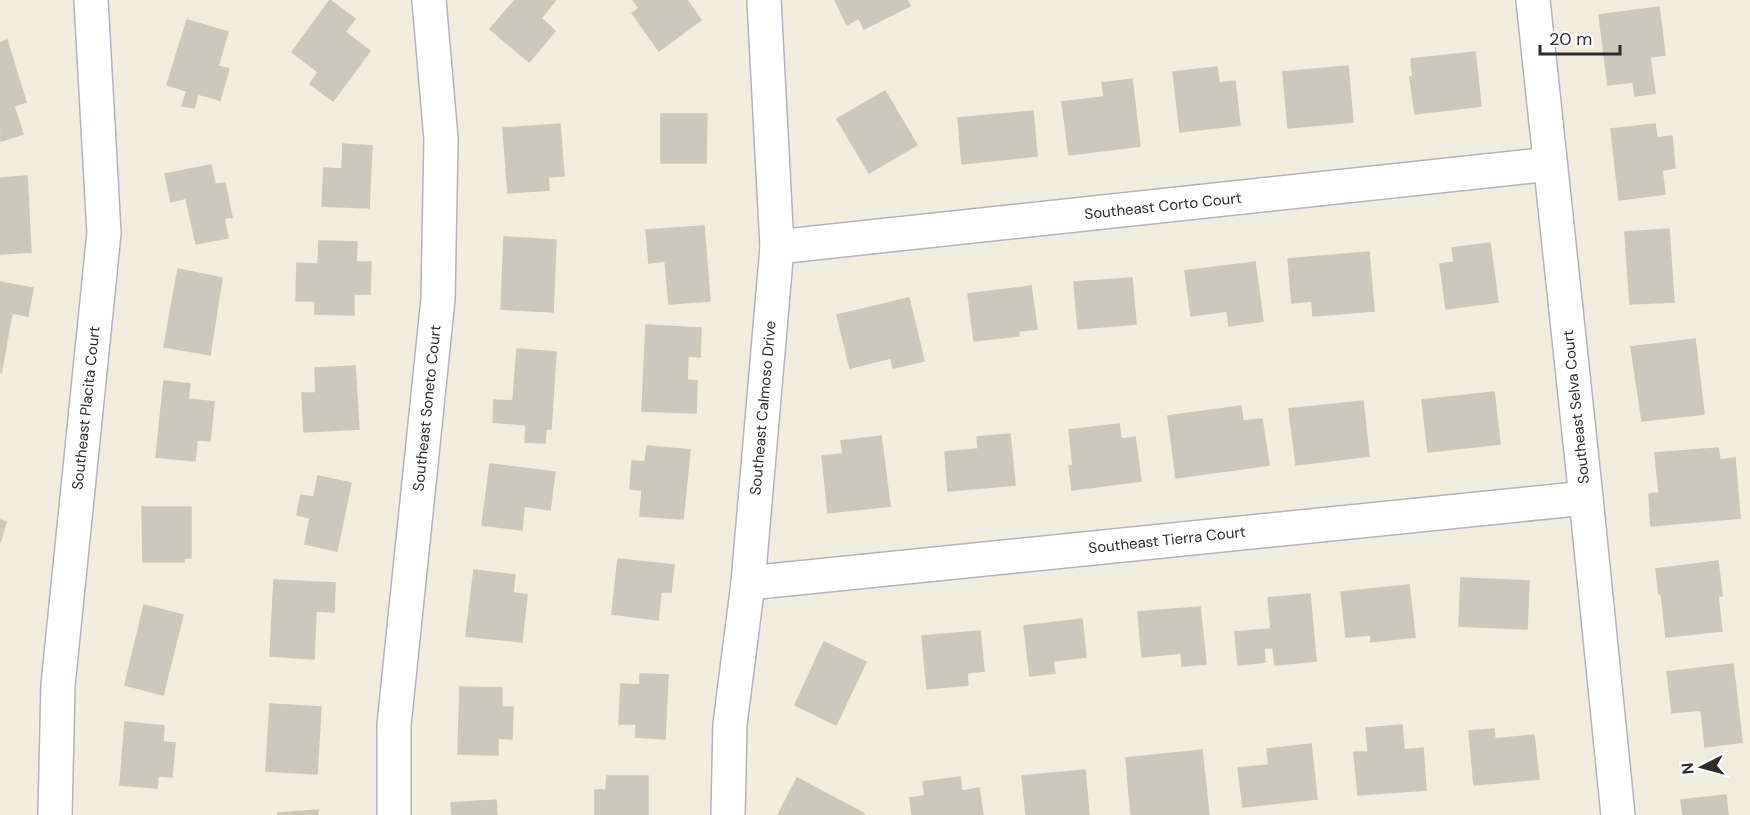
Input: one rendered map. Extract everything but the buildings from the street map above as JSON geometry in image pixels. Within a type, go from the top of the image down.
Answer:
[{"type":"street","name":"Southeast Placita Court","points":[[55,815],[58,685],[104,233],[92,0]]},
{"type":"street","name":"Southeast Soneto Court","points":[[394,815],[394,725],[438,299],[441,139],[429,0]]},
{"type":"street","name":"Southeast Calmoso Drive","points":[[728,815],[730,724],[748,583],[777,247],[764,0]]},
{"type":"street","name":"Southeast Selva Court","points":[[1533,0],[1618,815]]},
{"type":"street","name":"Southeast Corto Court","points":[[777,247],[1550,164]]},
{"type":"street","name":"Southeast Tierra Court","points":[[748,583],[1586,498]]}]
